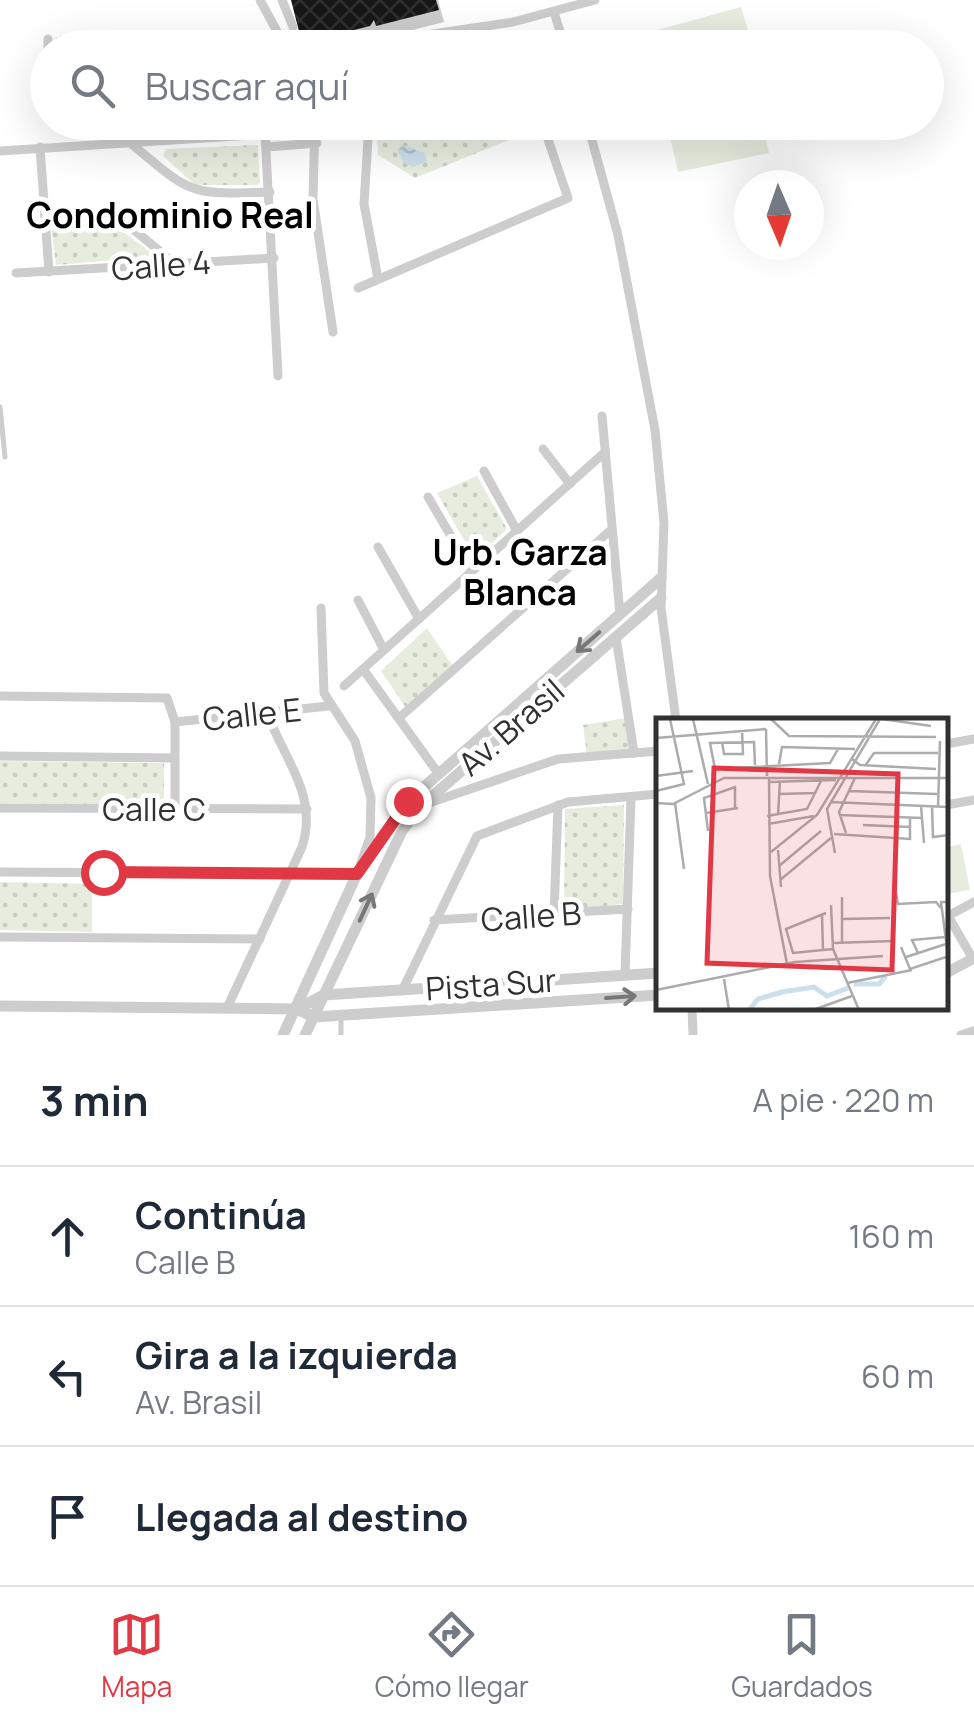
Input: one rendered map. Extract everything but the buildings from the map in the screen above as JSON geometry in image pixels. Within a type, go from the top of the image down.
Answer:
[{"type":"street","points":[[260,0],[276,30]]},
{"type":"street","points":[[282,0],[293,26]]},
{"type":"street","points":[[446,30],[554,12],[595,0]]},
{"type":"street","points":[[554,12],[560,30]]},
{"type":"street","points":[[0,150],[148,140]]},
{"type":"street","points":[[266,140],[278,376]]},
{"type":"street","points":[[317,140],[313,199],[333,332]]},
{"type":"street","points":[[368,140],[364,204],[378,279]]},
{"type":"street","points":[[358,288],[568,198],[548,140]]},
{"type":"street","points":[[592,140],[618,235],[647,383],[663,501],[661,598],[676,718]]},
{"type":"street","points":[[128,141],[184,188],[204,195],[270,192]]},
{"type":"street","points":[[267,146],[317,143]]},
{"type":"street","points":[[40,147],[49,272]]},
{"type":"street","points":[[45,216],[99,213],[118,217],[176,264]]},
{"type":"street","name":"Calle 4","points":[[16,273],[274,258]]},
{"type":"street","points":[[602,416],[620,614]]},
{"type":"street","points":[[543,449],[570,484]]},
{"type":"street","points":[[344,686],[605,452]]},
{"type":"street","points":[[484,471],[516,532]]},
{"type":"street","points":[[428,496],[472,572]]},
{"type":"street","points":[[399,718],[612,529]]},
{"type":"street","points":[[378,548],[420,619]]},
{"type":"street","name":"Av. Brasil","points":[[283,1035],[357,874],[408,801],[661,578]]},
{"type":"street","name":"Av. Brasil","points":[[306,1035],[402,831],[421,806],[661,598]]},
{"type":"street","points":[[358,600],[384,650]]},
{"type":"street","points":[[0,872],[357,874],[372,825],[370,788],[355,742],[330,706],[321,678],[320,608]]},
{"type":"street","points":[[616,637],[634,753]]},
{"type":"street","points":[[363,669],[438,773]]},
{"type":"street","points":[[0,696],[167,698],[175,722],[175,809]]},
{"type":"street","name":"Calle E","points":[[175,722],[330,706]]},
{"type":"street","points":[[227,1008],[306,836],[308,810],[297,773],[266,712]]},
{"type":"street","points":[[949,743],[974,738]]},
{"type":"street","points":[[421,806],[558,759],[656,751]]},
{"type":"street","points":[[0,756],[175,758]]},
{"type":"street","points":[[402,991],[477,836],[558,805],[656,794]]},
{"type":"street","points":[[625,975],[630,797]]},
{"type":"street","points":[[949,804],[974,800]]},
{"type":"street","points":[[554,914],[558,805]]},
{"type":"street","name":"Calle C","points":[[0,808],[308,810]]},
{"type":"street","points":[[949,916],[974,902]]},
{"type":"street","name":"Calle B","points":[[434,920],[628,909]]},
{"type":"street","points":[[949,919],[974,958],[949,971]]},
{"type":"street","points":[[0,937],[260,939]]},
{"type":"street","name":"Pista Sur","points":[[324,996],[656,973]]},
{"type":"street","points":[[0,1006],[296,1009],[314,1017],[656,995]]},
{"type":"street","points":[[296,1009],[324,996]]},
{"type":"street","points":[[692,1010],[694,1035]]},
{"type":"street","points":[[961,1035],[973,1033]]},
{"type":"lane","points":[[0,407],[6,456]]},
{"type":"lane","points":[[341,1015],[342,1035]]},
{"type":"shaded area","points":[[741,7],[748,30],[658,30]]},
{"type":"shaded area","points":[[377,140],[509,140],[415,178],[378,155]]},
{"type":"shaded area","points":[[671,140],[766,140],[769,153],[678,172]]},
{"type":"shaded area","points":[[258,145],[257,185],[195,185],[163,156],[166,149]]},
{"type":"shaded area","points":[[55,222],[110,222],[149,251],[149,257],[56,265],[51,226]]},
{"type":"shaded area","points":[[477,476],[507,529],[475,559],[437,493]]},
{"type":"shaded area","points":[[427,628],[452,665],[406,708],[381,671]]},
{"type":"shaded area","points":[[625,718],[631,750],[587,755],[583,725]]},
{"type":"shaded area","points":[[0,761],[164,763],[164,804],[0,803]]},
{"type":"shaded area","points":[[624,805],[623,904],[564,910],[565,809]]},
{"type":"shaded area","points":[[961,844],[970,890],[949,894],[949,847]]},
{"type":"shaded area","points":[[0,882],[92,884],[92,932],[0,930]]},
{"type":"water","points":[[404,145],[425,153],[427,162],[413,167],[404,163],[397,150]]},
{"type":"district","name":"Condominio Real","points":[[170,215]]},
{"type":"district","name":"Urb. Garza Blanca","points":[[520,572]]},
{"type":"route","points":[[103,872],[357,874],[408,801]]}]
